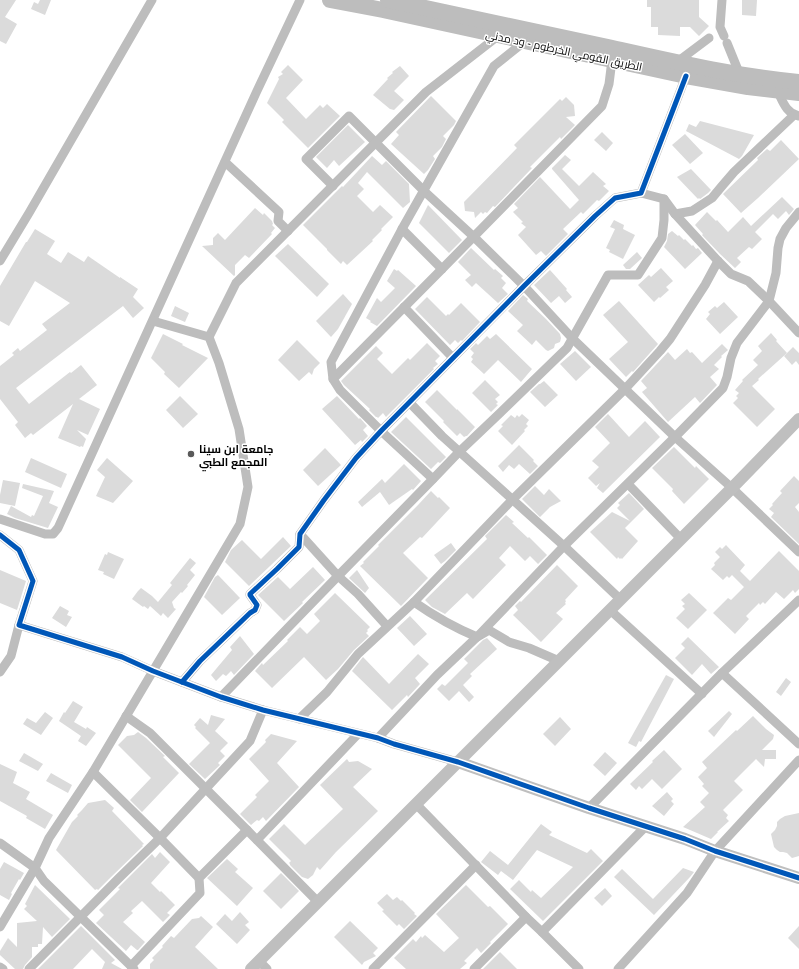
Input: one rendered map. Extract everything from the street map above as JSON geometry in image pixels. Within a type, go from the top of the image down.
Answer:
[{"type":"highway","name":"الطريق القومي الخرطوم - ود مدني","points":[[330,0],[383,10],[524,42],[686,76],[748,88],[799,94]]},
{"type":"highway","name":"الطريق القومي الخرطوم - ود مدني","points":[[388,0],[740,75],[799,82]]},
{"type":"street","points":[[0,261],[152,0]]},
{"type":"street","points":[[0,519],[45,534],[53,534],[58,528],[300,0]]},
{"type":"street","points":[[722,0],[719,35],[740,75]]},
{"type":"street","points":[[677,62],[719,35]]},
{"type":"street","points":[[0,928],[35,868],[50,838],[93,772],[240,524],[248,487],[239,429],[210,337],[236,283],[426,92],[498,36]]},
{"type":"street","points":[[433,480],[340,390],[333,379],[331,362],[402,229],[494,66],[524,42]]},
{"type":"street","points":[[333,379],[602,106],[609,84],[612,60]]},
{"type":"street","points":[[641,192],[686,76]]},
{"type":"street","points":[[675,214],[692,211],[712,198],[734,172],[796,115],[788,111],[778,92]]},
{"type":"street","points":[[333,186],[306,159],[349,116],[424,191],[524,286],[573,339],[799,552]]},
{"type":"street","points":[[225,162],[279,212],[278,221],[288,230]]},
{"type":"street","points":[[182,682],[200,661],[226,635],[255,610],[257,605],[250,594],[299,547],[300,534],[352,463],[381,431],[524,286],[615,198],[641,192],[664,199],[675,214],[731,274],[748,281],[799,333]]},
{"type":"street","points":[[221,697],[459,452],[567,348],[608,276],[638,275],[662,238],[664,199]]},
{"type":"street","points":[[378,738],[437,675],[477,637],[564,546],[676,437],[722,388],[727,377],[731,358],[737,343],[769,301],[776,272],[780,239],[796,214],[799,212]]},
{"type":"street","points":[[402,229],[442,269]]},
{"type":"street","points":[[299,719],[327,692],[358,654],[414,602],[512,500],[625,389],[660,351],[670,339],[706,285],[718,261]]},
{"type":"street","points":[[404,307],[453,358]]},
{"type":"street","points":[[153,321],[210,337]]},
{"type":"street","points":[[410,403],[459,452],[564,546],[620,599]]},
{"type":"street","points":[[259,966],[318,902],[732,488],[799,419]]},
{"type":"street","points":[[628,484],[681,539]]},
{"type":"street","points":[[300,534],[338,576],[358,594],[387,626]]},
{"type":"street","points":[[0,535],[19,550],[33,581],[11,656],[0,672]]},
{"type":"street","points":[[588,808],[722,673],[799,600]]},
{"type":"street","points":[[414,602],[439,619],[477,637]]},
{"type":"street","points":[[610,610],[702,694]]},
{"type":"street","points":[[20,625],[122,657],[153,671],[221,697],[263,710],[378,738],[458,762],[588,808],[799,878]]},
{"type":"street","points":[[477,637],[489,630],[509,642],[529,648],[559,661]]},
{"type":"street","points":[[722,673],[799,744]]},
{"type":"street","points":[[30,969],[160,838],[250,742],[263,710]]},
{"type":"street","points":[[126,716],[150,733],[318,902]]},
{"type":"street","points":[[257,840],[358,734]]},
{"type":"street","points":[[618,969],[687,893],[715,851],[799,760]]},
{"type":"street","points":[[0,843],[35,868],[44,881],[133,967],[200,893],[199,878],[93,772]]},
{"type":"street","points":[[416,804],[576,968]]},
{"type":"street","points":[[542,932],[645,827]]},
{"type":"street","points":[[199,878],[247,830]]},
{"type":"street","points":[[373,969],[476,865]]},
{"type":"street","points":[[474,969],[526,917]]},
{"type":"building","points":[[0,0],[16,0],[5,17],[17,24],[6,44],[0,41]]},
{"type":"building","points":[[40,0],[51,0],[45,15],[31,9],[34,2],[38,4]]},
{"type":"building","points":[[647,0],[699,0],[699,17],[709,26],[699,36],[690,27],[680,27],[680,36],[658,35],[658,27],[651,27],[651,7],[647,7]]},
{"type":"building","points":[[742,0],[757,0],[756,16],[742,15]]},
{"type":"building","points":[[288,65],[303,80],[286,98],[306,119],[320,105],[323,108],[327,104],[340,116],[308,148],[282,122],[284,120],[267,103],[279,79],[278,77],[283,74],[281,72]]},
{"type":"building","points":[[400,66],[409,76],[394,91],[404,100],[394,110],[390,109],[373,95],[393,73],[392,72]]},
{"type":"building","points":[[431,96],[456,121],[443,136],[446,139],[442,147],[433,156],[435,159],[424,174],[391,144],[399,135],[396,132]]},
{"type":"building","points":[[566,97],[574,105],[575,116],[566,117],[575,125],[561,139],[560,137],[530,167],[532,168],[495,207],[493,206],[487,213],[485,212],[483,214],[481,212],[475,218],[474,212],[465,211],[464,202],[517,148],[514,145],[560,99],[562,101]]},
{"type":"building","points":[[700,121],[754,135],[739,159],[686,131],[689,124],[696,127]]},
{"type":"building","points":[[348,125],[365,142],[339,166],[334,160],[327,168],[316,157]]},
{"type":"building","points":[[602,132],[613,143],[606,151],[594,140]]},
{"type":"building","points":[[685,134],[703,153],[690,164],[672,145]]},
{"type":"building","points":[[781,140],[799,159],[741,213],[723,194],[758,160],[757,158],[767,149],[770,151]]},
{"type":"building","points":[[565,155],[571,160],[562,169],[579,186],[593,172],[606,184],[603,186],[609,191],[599,201],[597,200],[583,214],[581,212],[563,229],[568,234],[546,256],[541,251],[536,255],[518,235],[526,227],[513,212],[518,208],[514,204],[540,177],[570,209],[579,200],[552,169]]},
{"type":"building","points":[[372,156],[382,165],[386,161],[409,184],[410,202],[403,208],[367,172],[358,183],[364,189],[357,196],[373,212],[380,205],[393,217],[381,229],[382,230],[372,240],[373,241],[347,265],[343,261],[341,264],[303,225],[342,186],[343,187]]},
{"type":"building","points":[[691,169],[711,190],[700,199],[698,199],[677,177]]},
{"type":"building","points":[[782,197],[794,209],[789,215],[786,211],[778,219],[773,214],[755,232],[762,239],[752,249],[749,247],[737,258],[741,262],[735,268],[702,235],[703,234],[695,225],[707,212],[728,232],[743,217],[751,226]]},
{"type":"building","points":[[428,205],[462,240],[449,253],[419,223]]},
{"type":"building","points":[[255,208],[263,215],[264,213],[272,221],[272,225],[275,228],[271,233],[272,234],[249,258],[245,255],[235,265],[234,276],[202,246],[213,245],[213,238],[218,233],[225,240]]},
{"type":"building","points":[[614,220],[624,225],[623,229],[635,235],[623,259],[609,252],[610,250],[606,248],[615,229],[610,227]]},
{"type":"building","points":[[35,229],[55,241],[47,254],[61,263],[68,252],[84,262],[88,256],[138,289],[133,297],[144,308],[133,318],[123,306],[16,388],[29,404],[81,365],[97,385],[79,399],[100,409],[88,435],[77,430],[86,439],[83,447],[58,438],[73,404],[33,435],[31,433],[25,438],[15,425],[18,422],[0,399],[0,366],[14,355],[12,353],[18,348],[20,351],[47,330],[42,324],[70,303],[35,281],[9,326],[0,321],[0,286]]},
{"type":"building","points":[[672,231],[684,240],[685,239],[692,246],[693,245],[696,249],[698,248],[702,253],[685,269],[664,247],[668,234]]},
{"type":"building","points":[[288,244],[329,284],[317,297],[275,256]]},
{"type":"building","points":[[471,248],[494,270],[495,269],[503,276],[501,278],[506,283],[502,288],[508,294],[498,303],[476,283],[472,287],[465,280],[471,275],[458,262]]},
{"type":"building","points":[[637,252],[642,258],[630,269],[626,269],[623,265]]},
{"type":"building","points":[[661,268],[673,281],[666,287],[669,290],[654,302],[638,285],[649,275],[651,277]]},
{"type":"building","points":[[394,269],[397,271],[398,270],[416,286],[377,326],[366,318],[377,298],[381,302],[395,288],[387,281]]},
{"type":"building","points":[[550,270],[572,297],[565,303],[559,296],[551,303],[534,285]]},
{"type":"building","points":[[343,294],[352,304],[338,329],[331,337],[316,321]]},
{"type":"building","points":[[523,295],[528,299],[527,301],[560,334],[560,342],[555,344],[554,348],[548,351],[536,340],[532,345],[517,331],[523,325],[508,311]]},
{"type":"building","points":[[427,297],[446,316],[448,314],[449,315],[461,303],[480,322],[462,341],[461,340],[458,343],[455,340],[450,345],[415,309]]},
{"type":"building","points":[[619,301],[658,344],[633,372],[632,371],[626,377],[609,359],[628,342],[603,315]]},
{"type":"building","points":[[724,302],[738,317],[720,334],[706,319],[710,314],[708,312],[715,306],[717,308]]},
{"type":"building","points":[[175,306],[189,313],[185,322],[171,316]]},
{"type":"building","points":[[771,333],[787,353],[752,386],[775,409],[757,427],[733,403],[738,398],[736,396],[739,393],[735,390],[743,381],[742,380],[758,365],[753,360],[762,351],[758,346]]},
{"type":"building","points":[[163,334],[208,358],[179,388],[164,374],[165,372],[151,358]]},
{"type":"building","points":[[496,334],[532,369],[521,382],[498,360],[484,374],[471,362],[473,359],[471,357],[474,353],[470,349],[476,343],[478,345],[487,336],[490,339]]},
{"type":"building","points":[[297,340],[320,363],[314,369],[312,375],[309,372],[299,381],[278,360]]},
{"type":"building","points":[[427,343],[440,356],[435,361],[438,364],[386,417],[383,413],[378,418],[376,417],[369,410],[370,409],[341,381],[376,346],[383,353],[377,359],[392,374],[408,358],[410,360]]},
{"type":"building","points":[[722,344],[728,350],[714,365],[719,369],[710,377],[717,385],[700,403],[695,397],[668,422],[642,392],[647,388],[641,381],[668,352],[675,360],[687,349],[690,353],[692,352],[702,363]]},
{"type":"building","points":[[793,347],[799,353],[799,365],[796,361],[792,365],[784,356]]},
{"type":"building","points":[[575,351],[591,367],[576,381],[560,364]]},
{"type":"building","points":[[485,380],[500,395],[495,399],[498,402],[496,404],[498,405],[491,412],[472,393]]},
{"type":"building","points":[[544,381],[558,395],[545,407],[530,392]]},
{"type":"building","points":[[437,390],[475,427],[467,436],[464,437],[460,433],[457,436],[425,402]]},
{"type":"building","points":[[180,396],[198,414],[183,428],[166,410]]},
{"type":"building","points":[[337,396],[367,426],[363,430],[368,436],[362,442],[361,440],[355,445],[322,409]]},
{"type":"building","points":[[522,414],[529,420],[526,424],[528,426],[512,445],[498,431],[503,426],[501,425],[511,415],[515,418],[517,415],[519,417]]},
{"type":"building","points":[[608,414],[629,437],[645,421],[660,437],[603,493],[597,488],[600,483],[596,486],[588,478],[599,467],[592,461],[610,443],[595,427]]},
{"type":"building","points":[[406,417],[446,457],[431,469],[391,432]]},
{"type":"building","points":[[519,445],[538,466],[530,474],[519,464],[514,469],[509,465],[503,472],[498,466]]},
{"type":"building","points":[[674,447],[695,468],[696,466],[709,479],[684,504],[672,491],[673,489],[652,468]]},
{"type":"building","points":[[325,448],[341,465],[318,486],[303,470]]},
{"type":"building","points":[[31,458],[67,474],[61,488],[25,472]]},
{"type":"building","points":[[107,458],[133,481],[113,503],[96,496],[105,477],[97,470]]},
{"type":"building","points":[[404,464],[421,481],[413,490],[412,489],[389,505],[380,492],[362,507],[358,502],[382,479],[385,483]]},
{"type":"building","points":[[794,476],[799,481],[799,503],[795,507],[799,512],[799,544],[771,517],[774,513],[769,509],[782,493],[780,491]]},
{"type":"building","points":[[3,480],[20,483],[15,506],[0,503]]},
{"type":"building","points":[[23,484],[54,491],[49,503],[58,507],[48,528],[15,518],[7,514],[11,506],[31,517],[32,515],[34,516],[43,496],[22,488]]},
{"type":"building","points":[[535,486],[544,495],[549,489],[561,501],[550,507],[540,517],[522,499]]},
{"type":"building","points":[[431,491],[450,508],[422,538],[420,537],[403,553],[428,578],[401,606],[360,566],[379,546],[378,545]]},
{"type":"building","points":[[629,493],[644,509],[625,528],[638,541],[622,559],[618,557],[617,559],[590,532],[612,512],[630,521],[617,508],[620,505],[618,503]]},
{"type":"building","points":[[506,515],[514,522],[512,523],[547,555],[538,564],[530,556],[525,561],[510,546],[499,558],[506,565],[473,599],[467,593],[445,614],[432,607],[425,600],[487,539],[485,536]]},
{"type":"building","points":[[283,537],[291,546],[249,586],[225,562],[231,550],[242,540],[261,559]]},
{"type":"building","points":[[451,543],[456,550],[441,564],[434,555]]},
{"type":"building","points":[[726,545],[745,565],[740,571],[750,581],[779,551],[799,571],[799,589],[795,593],[793,590],[784,599],[776,592],[765,604],[763,602],[760,605],[759,603],[746,616],[749,619],[735,634],[713,613],[728,598],[731,600],[744,587],[732,575],[729,578],[727,576],[723,580],[711,569],[720,557],[715,552],[720,547],[722,549]]},
{"type":"building","points":[[108,552],[124,559],[114,579],[98,570],[105,554],[107,555]]},
{"type":"building","points":[[190,558],[196,563],[190,570],[195,575],[187,585],[188,586],[172,602],[174,608],[176,609],[168,618],[163,613],[161,616],[150,606],[148,609],[132,599],[141,588],[158,602],[172,585],[170,583]]},
{"type":"building","points":[[557,565],[578,586],[565,600],[566,604],[556,613],[563,619],[541,642],[513,615],[518,610],[515,606],[520,601],[521,602]]},
{"type":"building","points":[[313,567],[325,580],[284,621],[258,595],[278,577],[290,589]]},
{"type":"building","points":[[0,570],[26,581],[17,610],[0,603]]},
{"type":"building","points":[[357,570],[369,588],[365,593],[349,578]]},
{"type":"building","points":[[218,575],[240,598],[222,615],[204,597],[215,577]]},
{"type":"building","points":[[335,593],[370,627],[366,633],[369,636],[326,680],[304,657],[272,688],[255,671],[262,663],[263,665],[288,641],[287,640],[300,627],[307,634],[320,621],[314,614]]},
{"type":"building","points":[[689,593],[707,610],[688,629],[676,618],[685,609],[682,606],[685,604],[681,600]]},
{"type":"building","points":[[60,606],[69,611],[67,615],[72,617],[66,627],[52,618]]},
{"type":"building","points":[[410,616],[427,634],[414,646],[397,628]]},
{"type":"building","points":[[240,636],[254,654],[234,675],[231,671],[226,676],[223,674],[216,681],[211,675],[232,650],[230,647]]},
{"type":"building","points":[[688,637],[719,667],[711,674],[702,664],[692,675],[675,658],[685,648],[681,644]]},
{"type":"building","points":[[487,638],[497,649],[470,674],[472,676],[463,685],[474,697],[469,702],[459,691],[449,701],[437,689],[442,684],[445,686],[468,663],[464,659],[483,640]]},
{"type":"building","points":[[418,654],[429,664],[415,678],[420,684],[408,697],[407,695],[392,710],[352,671],[363,657],[389,684]]},
{"type":"building","points":[[666,675],[674,679],[641,742],[639,741],[636,747],[628,743]]},
{"type":"building","points":[[786,678],[791,682],[781,696],[776,692]]},
{"type":"building","points":[[73,701],[83,707],[74,722],[86,729],[87,727],[96,733],[86,746],[78,741],[81,736],[59,721]]},
{"type":"building","points":[[729,711],[732,714],[714,737],[708,731]]},
{"type":"building","points":[[45,712],[53,718],[41,735],[23,724],[27,718],[36,723]]},
{"type":"building","points":[[211,715],[225,719],[215,731],[228,743],[220,751],[225,756],[218,763],[220,765],[205,779],[189,764],[210,743],[195,728],[196,727],[194,725],[200,718],[208,725]]},
{"type":"building","points":[[753,716],[774,735],[773,739],[762,750],[776,750],[776,759],[765,759],[764,767],[756,759],[734,781],[743,790],[723,810],[728,815],[726,818],[729,821],[711,839],[683,827],[705,807],[700,802],[709,793],[702,786],[704,784],[698,777],[707,768],[702,762]]},
{"type":"building","points":[[560,717],[571,729],[555,746],[543,734]]},
{"type":"building","points":[[138,732],[165,756],[163,757],[179,773],[142,812],[130,800],[151,778],[118,745],[127,736],[134,735]]},
{"type":"building","points":[[271,734],[297,741],[277,763],[299,787],[266,821],[263,817],[251,825],[240,814],[257,797],[255,795],[269,781],[249,759],[266,742],[265,740]]},
{"type":"building","points":[[664,750],[682,769],[662,789],[652,779],[642,789],[639,786],[636,790],[630,784]]},
{"type":"building","points":[[605,752],[617,763],[605,776],[593,765]]},
{"type":"building","points":[[24,753],[43,764],[38,771],[19,761]]},
{"type":"building","points":[[347,759],[349,762],[358,761],[372,769],[353,787],[378,811],[336,852],[320,870],[317,867],[313,875],[308,879],[302,877],[290,865],[289,863],[291,861],[269,839],[284,824],[305,845],[343,809],[320,785]]},
{"type":"building","points":[[0,764],[17,772],[13,783],[30,792],[26,799],[53,815],[45,829],[26,818],[27,816],[0,801]]},
{"type":"building","points":[[51,773],[72,785],[68,793],[46,781]]},
{"type":"building","points":[[667,792],[673,799],[671,801],[674,804],[664,816],[652,806]]},
{"type":"building","points":[[105,800],[114,808],[112,811],[144,844],[98,890],[95,890],[56,850],[72,822],[88,803]]},
{"type":"building","points":[[799,813],[799,856],[792,858],[787,853],[780,852],[774,847],[771,834],[775,830],[777,822],[780,819],[785,816]]},
{"type":"building","points":[[541,824],[552,832],[549,835],[587,853],[591,849],[603,861],[543,921],[510,889],[519,880],[531,892],[532,890],[541,898],[573,867],[537,850],[513,880],[501,871],[498,875],[481,862],[490,851],[508,865]]},
{"type":"building","points":[[160,852],[170,862],[151,883],[175,905],[167,913],[170,915],[163,922],[142,901],[131,911],[133,913],[123,922],[145,942],[138,950],[131,945],[126,951],[96,923],[104,915],[99,910],[120,889],[118,888],[152,854],[155,858]]},
{"type":"building","points":[[227,859],[238,869],[235,872],[253,888],[237,906],[207,878]]},
{"type":"building","points":[[4,862],[24,873],[11,893],[12,894],[9,900],[0,895],[0,869]]},
{"type":"building","points":[[683,868],[694,872],[654,915],[614,877],[622,869],[653,899]]},
{"type":"building","points":[[281,873],[299,891],[281,909],[263,891]]},
{"type":"building","points":[[35,885],[70,919],[52,937],[43,927],[42,944],[38,944],[38,947],[32,947],[32,957],[23,969],[15,969],[0,955],[0,951],[8,938],[17,947],[17,923],[37,921],[24,909],[27,906],[25,904]]},
{"type":"building","points":[[466,885],[508,924],[481,953],[477,948],[464,961],[467,963],[460,969],[406,969],[394,958],[413,939],[416,942],[421,936],[422,938],[425,935],[444,952],[459,938],[436,914]]},
{"type":"building","points":[[605,888],[612,896],[602,906],[594,898]]},
{"type":"building","points":[[387,894],[393,900],[397,897],[401,901],[402,900],[417,916],[404,929],[399,924],[397,926],[382,911],[384,910],[377,903]]},
{"type":"building","points":[[240,912],[249,922],[245,925],[250,930],[237,944],[216,924],[225,914],[232,921]]},
{"type":"building","points":[[201,916],[213,927],[195,947],[218,969],[150,969],[150,964],[154,960],[152,958],[171,936],[174,938],[192,919],[199,918]]},
{"type":"building","points":[[350,921],[378,948],[373,953],[376,956],[364,962],[362,965],[334,937]]},
{"type":"building","points":[[81,926],[115,960],[111,963],[122,969],[102,969],[105,962],[92,949],[73,969],[38,969]]},
{"type":"building","points":[[799,926],[799,949],[788,938]]},
{"type":"building","points":[[500,952],[517,969],[483,969]]},
{"type":"cycle path","points":[[182,682],[200,661],[255,610],[257,605],[250,594],[299,547],[300,534],[324,500],[356,458],[381,431],[595,216],[615,198],[641,193],[686,76]]},
{"type":"cycle path","points":[[0,535],[19,550],[33,581],[19,625],[122,657],[153,671],[221,697],[263,710],[378,738],[458,762],[589,808],[685,839],[715,851],[799,878]]},
{"type":"place","name":"جامعة ابن سينا المجمع الطبي","points":[[191,454]]}]
